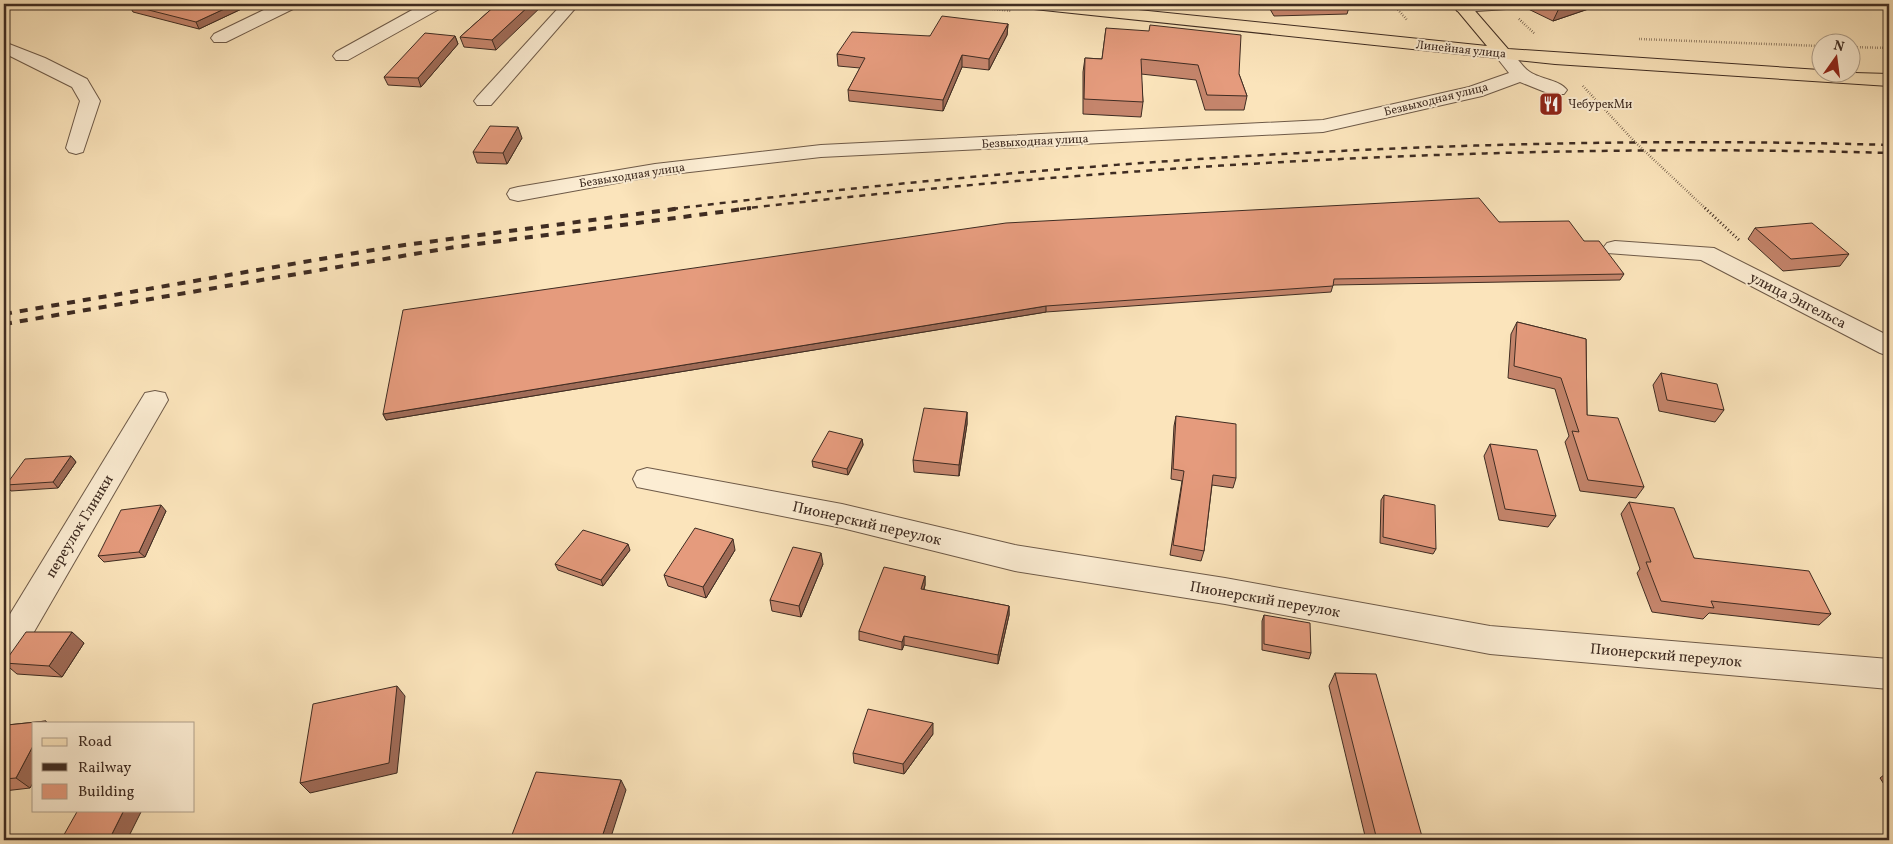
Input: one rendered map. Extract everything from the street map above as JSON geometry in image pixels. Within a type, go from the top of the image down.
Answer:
[{"type":"main road","name":"Линейная улица","points":[[1034,4],[1504,54],[1889,80]]},
{"type":"main road","points":[[1461,5],[1504,54]]},
{"type":"street","points":[[220,38],[289,4]]},
{"type":"street","points":[[342,56],[435,4]]},
{"type":"street","points":[[484,101],[571,4]]},
{"type":"street","points":[[1461,5],[1506,4]]},
{"type":"street","points":[[4,47],[80,83],[90,101],[76,148]]},
{"type":"street","points":[[1504,54],[1521,75],[1533,82],[1557,90]]},
{"type":"street","name":"Безвыходная улица","points":[[518,194],[655,170],[821,151],[1323,126],[1475,92],[1521,75]]},
{"type":"street","name":"улица Энгельса","points":[[1615,248],[1706,253],[1889,347]]},
{"type":"street","name":"переулок Глинки","points":[[4,653],[155,400]]},
{"type":"street","name":"Пионерский переулок","points":[[647,479],[842,516],[1014,558],[1225,591],[1490,640],[1889,674]]},
{"type":"path","points":[[1634,39],[1810,46]]},
{"type":"path","points":[[1860,47],[1889,48]]},
{"type":"path","points":[[1579,82],[1634,141],[1742,243]]},
{"type":"building","points":[[235,4],[196,22],[129,5]]},
{"type":"building","points":[[497,4],[531,4],[492,40],[460,37]]},
{"type":"building","points":[[942,16],[1008,24],[989,59],[962,55],[943,100],[848,90],[865,58],[837,54],[852,32],[930,36]]},
{"type":"building","points":[[1150,25],[1241,35],[1239,74],[1247,96],[1207,95],[1198,65],[1141,59],[1143,102],[1084,99],[1085,58],[1102,59],[1106,28],[1149,31]]},
{"type":"building","points":[[425,33],[455,36],[418,78],[384,77]]},
{"type":"building","points":[[490,126],[518,127],[503,153],[473,152]]},
{"type":"building","points":[[1479,198],[1499,222],[1569,221],[1584,241],[1599,241],[1624,274],[1334,279],[1333,286],[1046,306],[383,414],[403,310],[1006,223]]},
{"type":"building","points":[[1812,223],[1849,254],[1791,259],[1755,228]]},
{"type":"building","points":[[1517,322],[1586,339],[1587,415],[1618,418],[1644,487],[1588,480],[1572,431],[1579,432],[1561,378],[1514,366]]},
{"type":"building","points":[[1661,373],[1717,384],[1724,410],[1667,400]]},
{"type":"building","points":[[924,408],[967,412],[959,465],[913,460]]},
{"type":"building","points":[[1176,416],[1236,424],[1236,478],[1213,475],[1204,551],[1173,545],[1184,471],[1173,469]]},
{"type":"building","points":[[829,431],[862,439],[847,469],[812,461]]},
{"type":"building","points":[[1490,444],[1537,450],[1556,516],[1505,509]]},
{"type":"building","points":[[71,456],[53,482],[6,485],[25,459]]},
{"type":"building","points":[[1384,495],[1435,505],[1436,549],[1383,537]]},
{"type":"building","points":[[1629,502],[1674,508],[1694,558],[1809,571],[1831,614],[1711,601],[1714,608],[1661,601],[1646,562],[1651,562]]},
{"type":"building","points":[[161,505],[139,552],[98,556],[121,510]]},
{"type":"building","points":[[695,528],[733,539],[703,587],[664,575]]},
{"type":"building","points":[[583,530],[628,544],[601,580],[555,564]]},
{"type":"building","points":[[793,547],[821,553],[799,606],[770,600]]},
{"type":"building","points":[[884,567],[925,576],[921,589],[1009,606],[998,655],[904,636],[902,642],[859,631]]},
{"type":"building","points":[[1264,615],[1310,623],[1311,653],[1264,644]]},
{"type":"building","points":[[26,632],[72,632],[49,666],[4,663]]},
{"type":"building","points":[[1335,673],[1376,674],[1423,840],[1377,840]]},
{"type":"building","points":[[397,686],[389,763],[300,783],[313,704]]},
{"type":"building","points":[[868,709],[933,723],[903,764],[853,753]]},
{"type":"building","points":[[32,722],[32,748],[16,778],[4,779],[4,731],[7,725]]},
{"type":"building","points":[[536,772],[621,780],[601,840],[510,840]]},
{"type":"building","points":[[77,812],[123,812],[109,840],[61,840]]},
{"type":"railway","points":[[672,209],[975,177],[1279,154],[1584,143],[1736,142],[1889,145]]},
{"type":"railway","points":[[740,209],[1026,180],[1313,160],[1601,151],[1745,150],[1889,153]]},
{"type":"railway","points":[[4,314],[390,247],[682,208]]},
{"type":"railway","points":[[4,324],[455,247],[751,208]]},
{"type":"place","name":"ЧебурекМи","points":[[1551,104]]}]
